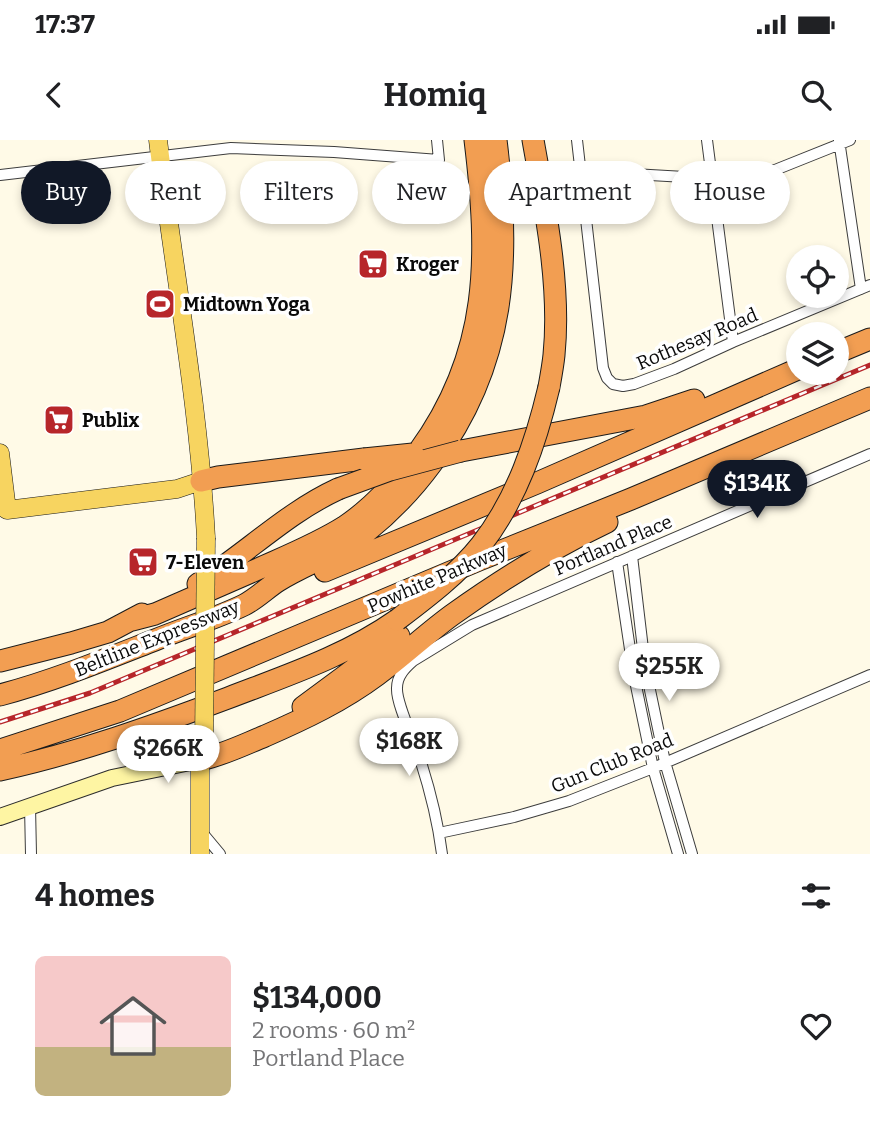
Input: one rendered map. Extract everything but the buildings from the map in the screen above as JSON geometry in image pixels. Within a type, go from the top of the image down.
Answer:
[{"type":"highway","points":[[132,620],[155,614],[292,554],[345,526],[396,481],[428,438],[450,400],[467,359],[481,295],[483,215],[475,140]]},
{"type":"highway","name":"Beltline Expressway","points":[[0,695],[70,673],[245,604],[280,580],[347,546],[373,527],[413,487],[444,448],[466,410],[489,353],[499,305],[503,253],[502,192],[496,140]]},
{"type":"highway","points":[[262,737],[353,672],[398,628],[432,605],[482,544],[517,486],[541,422],[554,355],[554,291],[547,222],[533,140]]},
{"type":"highway","points":[[849,348],[870,339]]},
{"type":"highway","points":[[245,604],[786,374]]},
{"type":"highway","points":[[0,660],[32,654],[108,632],[212,575],[301,509],[338,489],[390,470],[461,451],[646,416],[747,382],[774,379]]},
{"type":"highway","name":"Powhite Parkway","points":[[0,750],[120,711],[870,398]]},
{"type":"highway","points":[[199,751],[224,754],[319,712],[378,675],[451,616],[555,548],[759,446]]},
{"type":"highway","points":[[201,481],[364,459],[461,451]]},
{"type":"highway","points":[[0,770],[41,761],[123,736],[296,672],[382,631],[398,628]]},
{"type":"main road","points":[[159,148],[205,502],[200,542],[200,854]]},
{"type":"main road","points":[[0,453],[3,511],[177,489],[201,481]]},
{"type":"main road","points":[[0,817],[199,751]]},
{"type":"street","points":[[0,175],[159,148],[300,145],[439,160],[438,140]]},
{"type":"street","points":[[577,140],[580,161]]},
{"type":"street","points":[[707,140],[710,161]]},
{"type":"street","points":[[790,164],[843,141],[865,287]]},
{"type":"street","name":"Rothesay Road","points":[[587,224],[603,368],[613,384],[635,384],[674,369],[865,287]]},
{"type":"street","points":[[718,224],[733,342]]},
{"type":"street","name":"Portland Place","points":[[439,833],[420,759],[398,697],[398,681],[405,668],[472,625],[870,454]]},
{"type":"street","points":[[632,556],[645,666],[665,762],[692,854]]},
{"type":"street","points":[[617,562],[634,676],[653,768],[678,854]]},
{"type":"street","name":"Gun Club Road","points":[[439,833],[514,817],[569,800],[653,768],[870,675]]},
{"type":"street","points":[[30,806],[31,854]]},
{"type":"street","points":[[200,830],[220,854]]},
{"type":"street","points":[[439,833],[442,854]]},
{"type":"railway","points":[[0,722],[90,693],[870,365]]},
{"type":"place","name":"Kroger","points":[[373,264]]},
{"type":"place","name":"Midtown Yoga","points":[[160,304]]},
{"type":"place","name":"Publix","points":[[59,420]]},
{"type":"place","name":"7-Eleven","points":[[143,562]]}]
